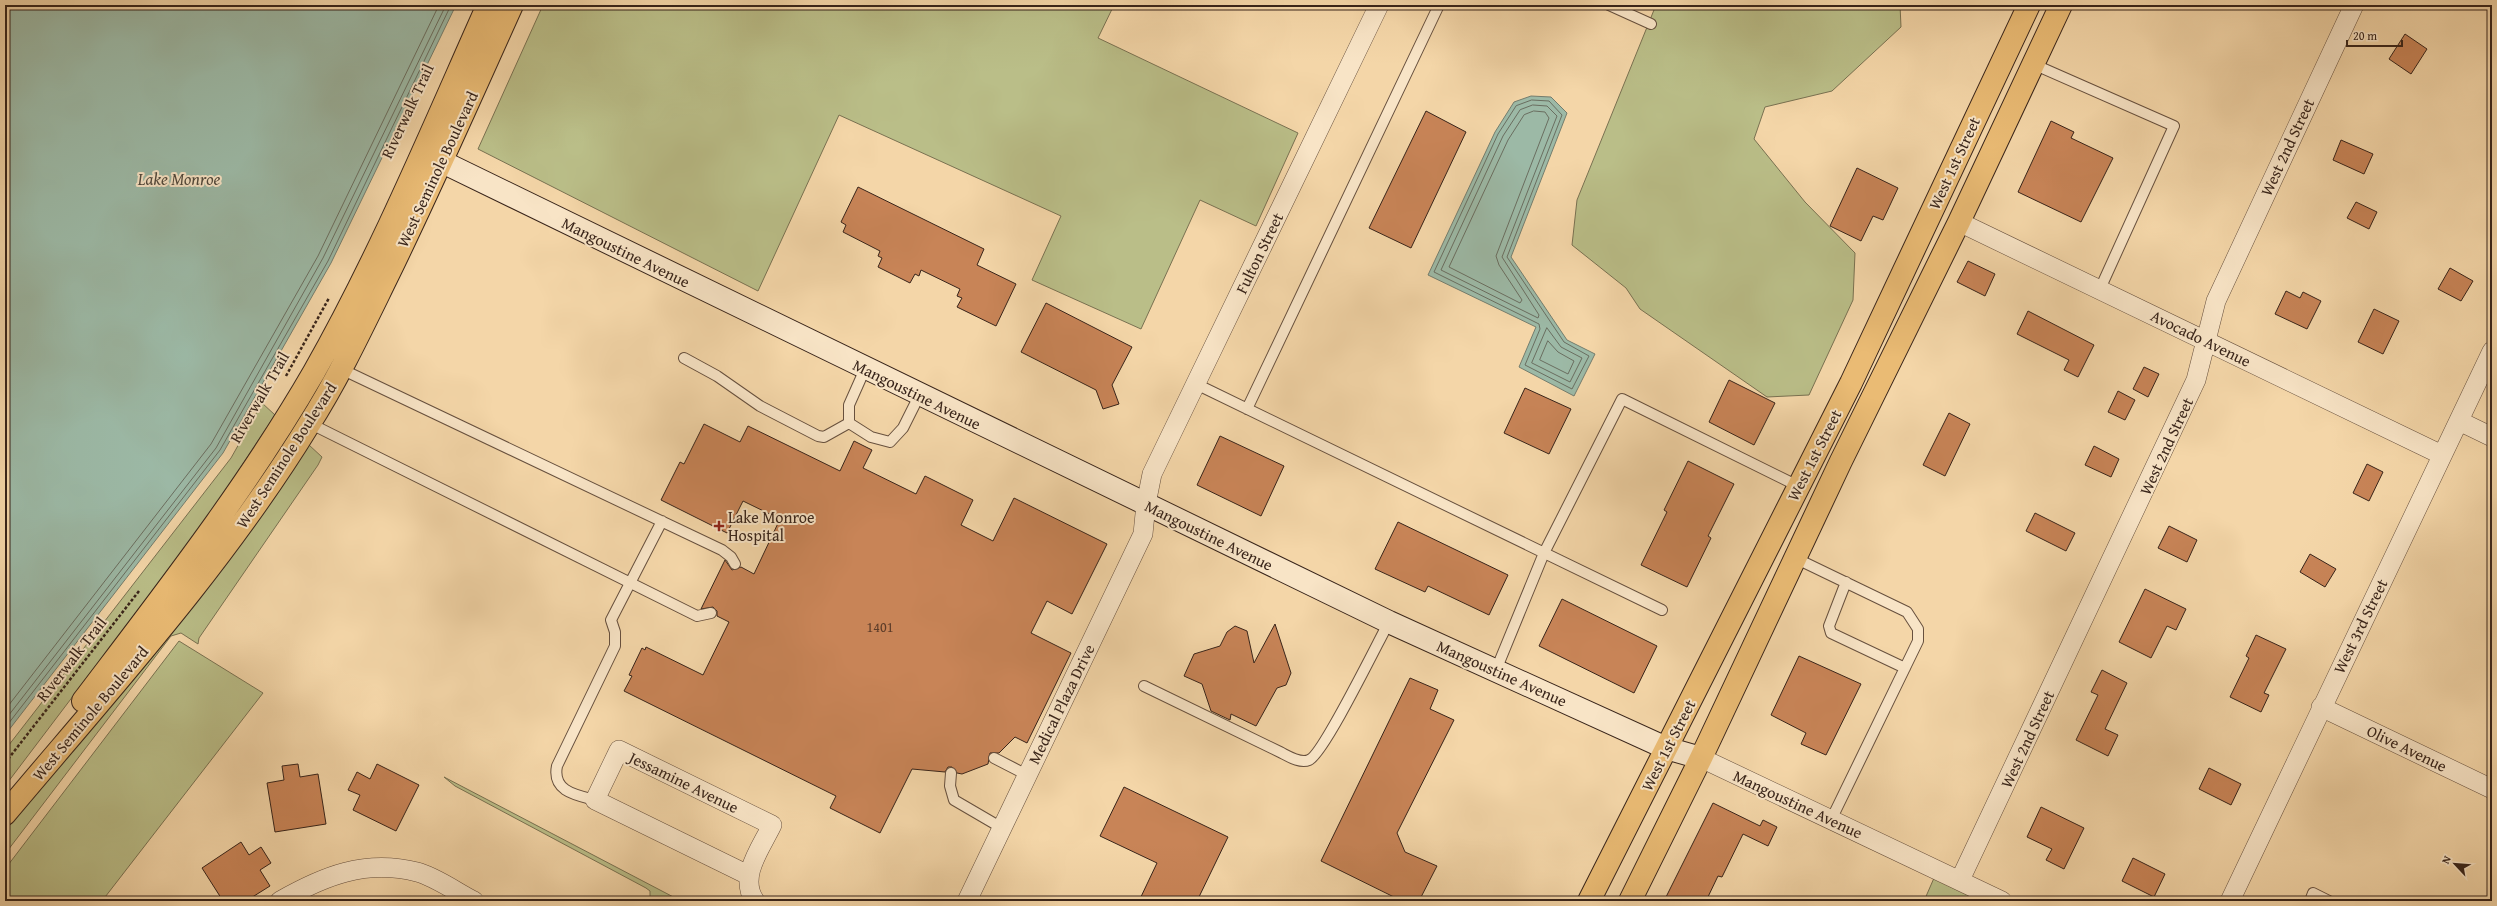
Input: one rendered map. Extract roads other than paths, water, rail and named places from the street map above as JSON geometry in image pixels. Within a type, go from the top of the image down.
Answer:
[{"type":"main road","name":"West Seminole Boulevard","points":[[5,814],[200,580],[273,479],[488,5]]},
{"type":"main road","name":"West Seminole Boulevard","points":[[5,804],[222,514],[258,463],[308,399],[341,367],[442,162],[512,5]]},
{"type":"main road","name":"West 1st Street","points":[[1589,901],[1850,383],[2029,5]]},
{"type":"main road","name":"West 1st Street","points":[[1630,901],[1959,222],[2061,5]]},
{"type":"main road","points":[[1959,222],[1956,188],[1972,155],[1969,132]]},
{"type":"street","name":"Fulton Street","points":[[1146,504],[1152,474],[1378,5]]},
{"type":"street","name":"West 2nd Street","points":[[1960,880],[2196,380],[2216,301],[2354,5]]},
{"type":"street","name":"Mangoustine Avenue","points":[[422,153],[920,396],[1389,622],[1666,748],[1700,758],[2002,901]]},
{"type":"street","name":"Avocado Avenue","points":[[1959,222],[2442,455]]},
{"type":"street","name":"West 3rd Street","points":[[2230,901],[2321,707],[2492,351]]},
{"type":"street","points":[[2459,421],[2492,437]]},
{"type":"street","name":"Medical Plaza Drive","points":[[967,901],[1143,534],[1146,504]]},
{"type":"street","name":"Olive Avenue","points":[[2321,707],[2492,789]]},
{"type":"street","name":"Jessamine Avenue","points":[[595,800],[619,750],[772,825],[748,875]]},
{"type":"street","points":[[595,800],[748,875],[749,892],[755,901]]},
{"type":"street","points":[[280,901],[313,882],[370,866],[418,872],[474,901]]},
{"type":"lane","points":[[1247,409],[1439,5]]},
{"type":"lane","points":[[1609,5],[1651,24]]},
{"type":"lane","points":[[2032,64],[2174,126],[2100,290]]},
{"type":"lane","points":[[684,358],[718,376],[760,406],[818,436],[824,437],[848,423]]},
{"type":"lane","points":[[711,614],[697,616],[632,583],[308,399],[341,367],[726,553],[735,564]]},
{"type":"lane","points":[[848,423],[849,404],[865,369]]},
{"type":"lane","points":[[1196,384],[1662,610]]},
{"type":"lane","points":[[848,423],[871,437],[890,442],[903,428],[920,396]]},
{"type":"lane","points":[[1496,670],[1544,553],[1622,399],[1798,486]]},
{"type":"lane","points":[[595,800],[567,791],[559,786],[555,775],[557,766],[615,646],[615,632],[611,620],[632,583],[662,521]]},
{"type":"lane","points":[[1795,558],[1907,612],[1918,629],[1918,641],[1831,820]]},
{"type":"lane","points":[[1846,582],[1829,626],[1831,633],[1905,668]]},
{"type":"lane","points":[[1144,686],[1299,761],[1308,761],[1314,757],[1324,742],[1389,622]]},
{"type":"lane","points":[[994,758],[1027,775]]},
{"type":"lane","points":[[951,773],[950,786],[954,800],[1002,828]]},
{"type":"lane","points":[[2310,901],[2313,893],[2329,901]]},
{"type":"water","name":"Lake Monroe","points":[[5,5],[456,5],[331,263],[223,453],[5,735]]},
{"type":"water","points":[[1531,96],[1551,97],[1567,113],[1511,257],[1567,340],[1595,354],[1574,396],[1519,367],[1536,327],[1428,275],[1495,132],[1514,102]]},
{"type":"place","name":"Lake Monroe Hospital","points":[[719,526]]}]
